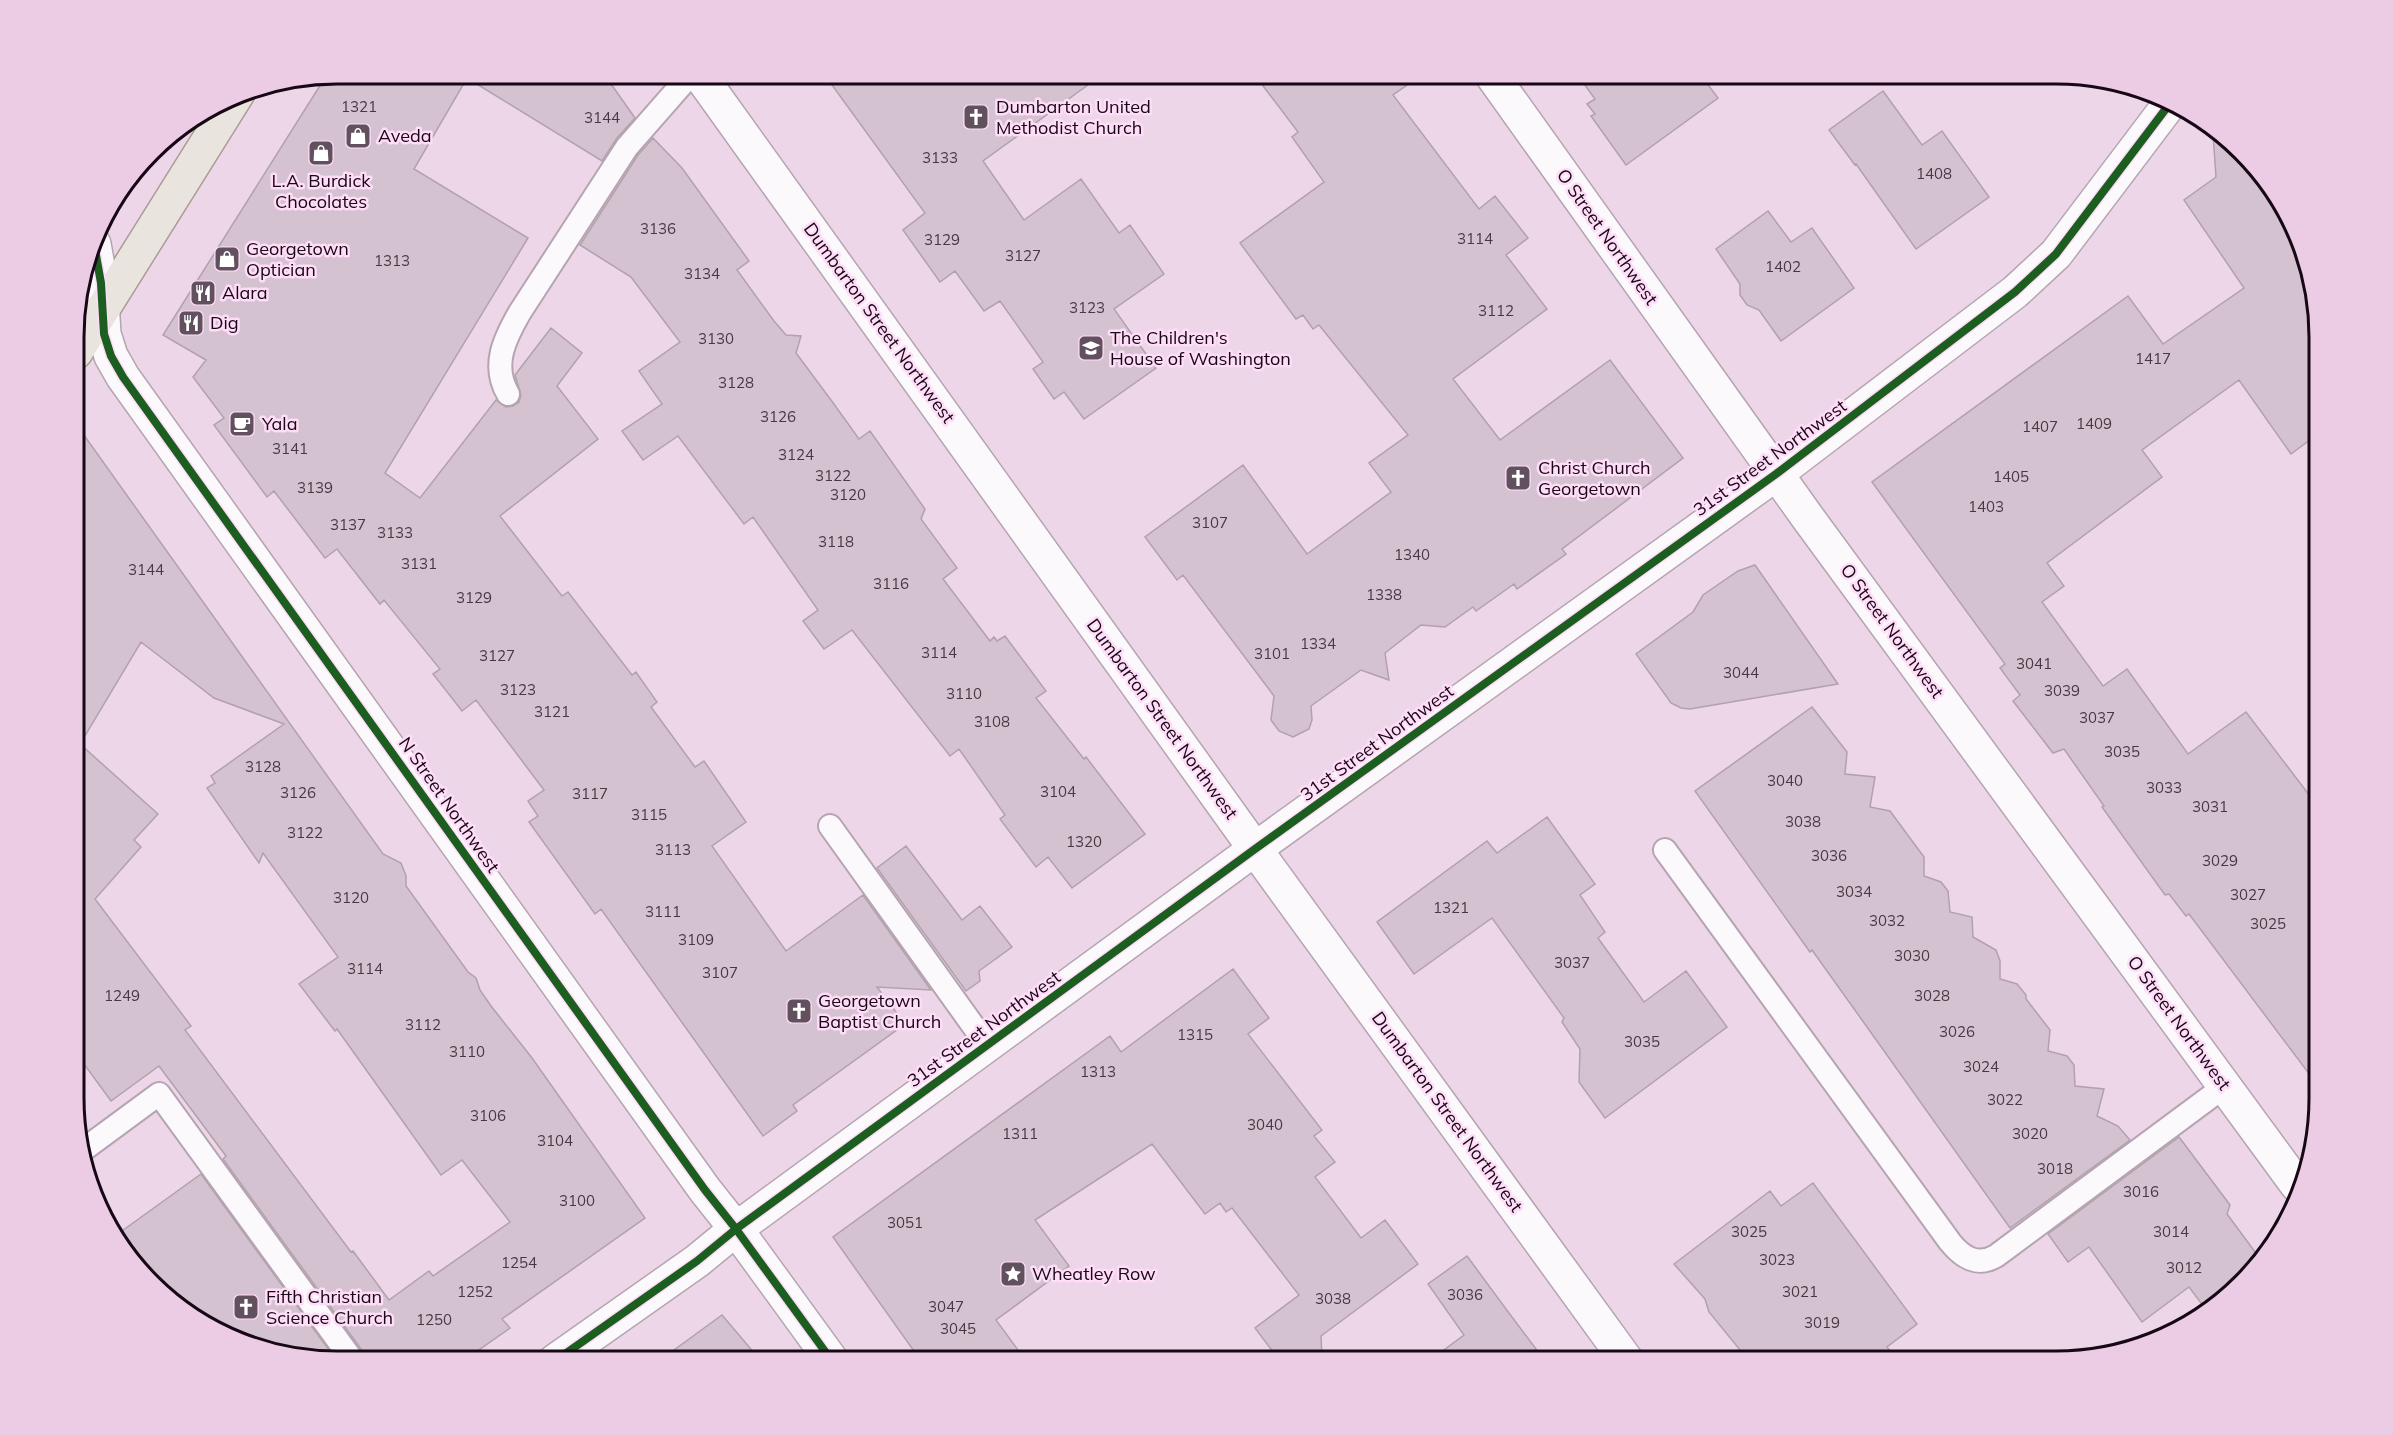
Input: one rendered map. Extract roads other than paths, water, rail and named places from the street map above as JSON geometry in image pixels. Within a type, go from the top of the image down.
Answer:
[{"type":"main road","points":[[84,339],[228,108]]},
{"type":"street","name":"Dumbarton Street Northwest","points":[[706,84],[1255,849],[1620,1351]]},
{"type":"street","name":"O Street Northwest","points":[[1498,84],[1776,474],[2295,1181]]},
{"type":"street","name":"31st Street Northwest","points":[[569,1351],[697,1261],[736,1229],[1255,849],[1776,474],[2038,272],[2086,217],[2166,109]]},
{"type":"street","name":"N Street Northwest","points":[[97,258],[101,282],[104,334],[111,356],[123,377],[705,1190],[825,1351]]},
{"type":"lane","points":[[508,394],[499,375],[502,349],[512,326],[627,147],[682,84]]},
{"type":"lane","points":[[830,826],[987,1045]]},
{"type":"lane","points":[[1665,850],[1950,1242],[1964,1258],[1971,1261],[1996,1256],[2225,1086]]},
{"type":"lane","points":[[89,1145],[159,1094],[345,1351]]},
{"type":"place","name":"Dumbarton United Methodist Church","points":[[976,117]]},
{"type":"place","name":"Aveda","points":[[358,136]]},
{"type":"place","name":"L.A. Burdick Chocolates","points":[[321,153]]},
{"type":"place","name":"Georgetown Optician","points":[[227,259]]},
{"type":"place","name":"Alara","points":[[203,293]]},
{"type":"place","name":"Dig","points":[[191,323]]},
{"type":"place","name":"The Children's House of Washington","points":[[1091,348]]},
{"type":"place","name":"Yala","points":[[242,424]]},
{"type":"place","name":"Christ Church Georgetown","points":[[1518,478]]},
{"type":"place","name":"Georgetown Baptist Church","points":[[799,1011]]},
{"type":"place","name":"Wheatley Row","points":[[1013,1274]]},
{"type":"place","name":"Fifth Christian Science Church","points":[[246,1307]]}]
